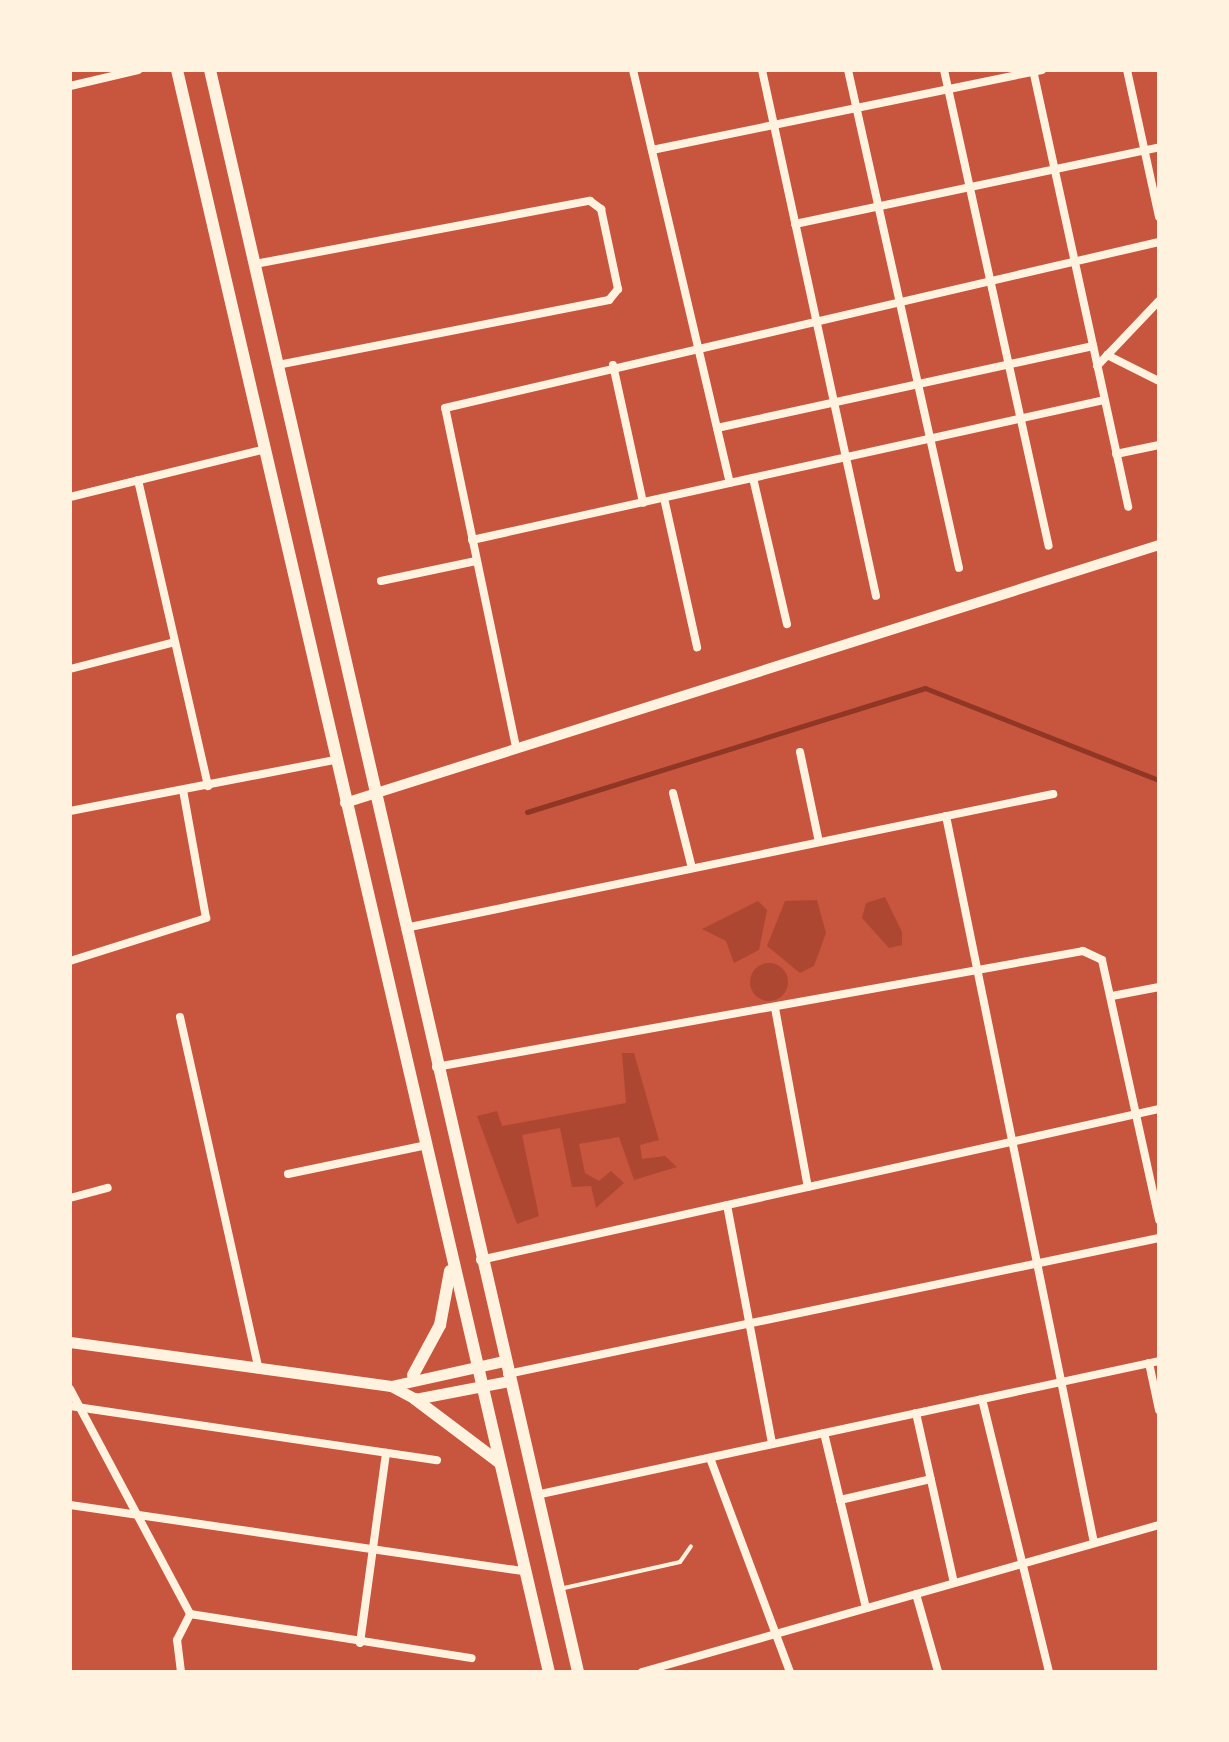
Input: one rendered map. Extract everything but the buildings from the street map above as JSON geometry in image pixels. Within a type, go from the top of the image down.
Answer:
[{"type":"main road","points":[[177,70],[422,1146],[549,1672]]},
{"type":"main road","points":[[210,70],[480,1260],[578,1672]]},
{"type":"main road","points":[[413,1375],[440,1325],[451,1263]]},
{"type":"main road","points":[[70,1342],[391,1386],[415,1399],[501,1464]]},
{"type":"main road","points":[[391,1386],[413,1375],[477,1366],[507,1372]]},
{"type":"main road","points":[[415,1399],[482,1387],[507,1372]]},
{"type":"street","points":[[70,86],[138,70]]},
{"type":"street","points":[[633,70],[730,483]]},
{"type":"street","points":[[762,70],[876,596]]},
{"type":"street","points":[[848,70],[958,568]]},
{"type":"street","points":[[944,70],[1049,546]]},
{"type":"street","points":[[1127,70],[1159,217]]},
{"type":"street","points":[[652,150],[1036,71],[1128,507]]},
{"type":"street","points":[[795,224],[1159,146]]},
{"type":"street","points":[[255,264],[590,201],[601,208],[616,296],[278,364]]},
{"type":"street","points":[[516,748],[444,408],[697,344],[1159,242]]},
{"type":"street","points":[[1097,366],[1159,301]]},
{"type":"street","points":[[717,428],[1093,346]]},
{"type":"street","points":[[1107,355],[1159,382]]},
{"type":"street","points":[[613,365],[643,502]]},
{"type":"street","points":[[472,540],[1104,400]]},
{"type":"street","points":[[1116,454],[1159,446]]},
{"type":"street","points":[[70,497],[262,450]]},
{"type":"street","points":[[753,478],[787,624]]},
{"type":"street","points":[[138,480],[171,642],[208,786]]},
{"type":"street","points":[[664,498],[697,647]]},
{"type":"street","points":[[346,803],[1159,545]]},
{"type":"street","points":[[381,581],[476,561]]},
{"type":"street","points":[[70,669],[171,642]]},
{"type":"street","points":[[800,752],[819,842]]},
{"type":"street","points":[[70,812],[335,760]]},
{"type":"street","points":[[70,961],[206,918],[183,790]]},
{"type":"street","points":[[674,793],[692,868]]},
{"type":"street","points":[[405,928],[1053,794]]},
{"type":"street","points":[[946,816],[1094,1543]]},
{"type":"street","points":[[436,1067],[1083,951],[1102,960],[1159,1220]]},
{"type":"street","points":[[1112,996],[1159,987]]},
{"type":"street","points":[[775,1008],[808,1187]]},
{"type":"street","points":[[180,1017],[259,1370]]},
{"type":"street","points":[[480,1260],[1159,1109]]},
{"type":"street","points":[[288,1174],[422,1146]]},
{"type":"street","points":[[70,1198],[108,1188]]},
{"type":"street","points":[[726,1205],[772,1444]]},
{"type":"street","points":[[507,1372],[1159,1238]]},
{"type":"street","points":[[536,1495],[1154,1362],[1159,1410]]},
{"type":"street","points":[[70,1389],[75,1407],[190,1614]]},
{"type":"street","points":[[982,1399],[1018,1564],[1049,1672]]},
{"type":"street","points":[[75,1407],[436,1460]]},
{"type":"street","points":[[916,1413],[954,1583]]},
{"type":"street","points":[[824,1433],[866,1608]]},
{"type":"street","points":[[360,1643],[386,1452]]},
{"type":"street","points":[[710,1458],[790,1672]]},
{"type":"street","points":[[840,1500],[931,1478]]},
{"type":"street","points":[[70,1505],[525,1571]]},
{"type":"street","points":[[642,1672],[673,1668],[776,1634],[1159,1524]]},
{"type":"street","points":[[916,1594],[938,1672]]},
{"type":"street","points":[[190,1614],[472,1658]]},
{"type":"street","points":[[181,1672],[177,1640],[190,1614]]},
{"type":"lane","points":[[559,1590],[680,1562],[691,1546]]},
{"type":"shaded area","points":[[885,897],[902,932],[902,945],[889,948],[862,918],[866,903]]},
{"type":"shaded area","points":[[817,900],[826,933],[814,966],[800,973],[767,946],[785,901]]},
{"type":"shaded area","points":[[758,901],[767,910],[759,950],[734,963],[726,941],[702,929]]},
{"type":"shaded area","points":[[769,963],[782,969],[788,982],[782,995],[769,1001],[756,995],[750,982],[756,969]]},
{"type":"shaded area","points":[[622,1053],[634,1053],[659,1140],[640,1145],[642,1159],[665,1156],[677,1167],[634,1180],[619,1137],[579,1144],[585,1173],[599,1181],[611,1171],[624,1183],[596,1208],[591,1186],[572,1187],[560,1128],[522,1135],[539,1216],[517,1224],[477,1116],[497,1111],[502,1126],[626,1103]]},
{"type":"waterway","points":[[527,812],[925,688],[1159,780]]}]
